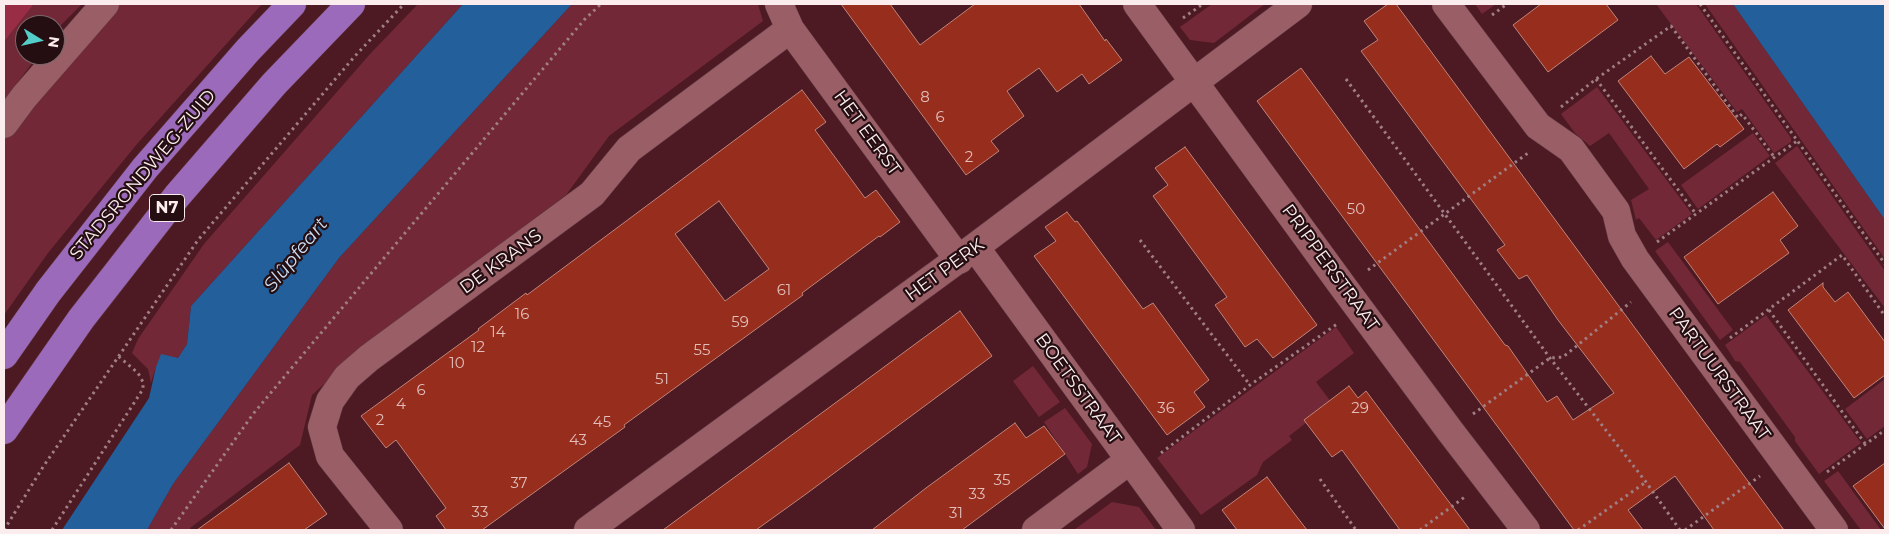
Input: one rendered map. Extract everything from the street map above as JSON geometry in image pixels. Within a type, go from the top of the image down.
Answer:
[{"type":"highway","name":"STADSRONDWEG-ZUID","points":[[4,355],[48,292],[146,168],[248,50],[292,4]]},
{"type":"highway","name":"N7","points":[[4,430],[80,319],[177,196],[274,84],[351,4]]},
{"type":"street","points":[[4,124],[24,97],[105,4]]},
{"type":"street","name":"HET EERST","points":[[778,4],[790,29],[967,253]]},
{"type":"street","name":"PRIPPERSTRAAT","points":[[1137,4],[1450,432],[1526,530]]},
{"type":"street","name":"HET PERK","points":[[588,530],[967,253],[1298,4]]},
{"type":"street","name":"PARTUURSTRAAT","points":[[1446,4],[1538,126],[1571,149],[1616,211],[1622,236],[1635,259],[1834,530]]},
{"type":"street","name":"DE KRANS","points":[[389,530],[330,456],[322,427],[330,401],[347,377],[369,358],[592,194],[629,149],[790,29]]},
{"type":"street","name":"BOETSSTRAAT","points":[[967,253],[1134,466],[1181,530]]},
{"type":"street","points":[[1036,530],[1134,466]]},
{"type":"path","points":[[4,530],[42,467],[198,240],[355,56],[404,4]]},
{"type":"path","points":[[171,530],[253,414],[584,20],[601,4]]},
{"type":"path","points":[[1700,4],[1885,264]]},
{"type":"path","points":[[1134,466],[1250,385],[1352,298],[1443,213],[1528,153],[1538,126],[1596,80],[1671,26],[1738,118],[1742,114],[1775,158]]},
{"type":"path","points":[[1346,79],[1550,358],[1646,482],[1680,530]]},
{"type":"path","points":[[1596,80],[1696,214]]},
{"type":"path","points":[[1635,259],[1797,141]]},
{"type":"path","points":[[1140,240],[1250,385]]},
{"type":"path","points":[[1705,356],[1842,255],[1885,316]]},
{"type":"path","points":[[1450,432],[1550,358],[1563,357],[1653,284]]},
{"type":"path","points":[[1768,310],[1866,444]]},
{"type":"path","points":[[52,530],[143,389],[143,382],[138,373],[118,356]]},
{"type":"path","points":[[1805,489],[1885,430]]},
{"type":"path","points":[[1685,530],[1782,460]]},
{"type":"path","points":[[1320,480],[1356,530]]},
{"type":"path","points":[[1420,530],[1487,480]]},
{"type":"path","points":[[1578,530],[1646,482]]},
{"type":"shaded area","points":[[4,4],[34,4],[25,15],[15,15],[15,28],[4,42]]},
{"type":"shaded area","points":[[34,4],[82,4],[65,21],[65,15],[25,15]]},
{"type":"shaded area","points":[[113,4],[262,4],[137,144],[48,253],[4,315],[4,136],[63,65],[65,65],[65,62]]},
{"type":"shaded area","points":[[418,4],[463,4],[191,306],[187,344],[178,358],[156,367],[151,383],[148,369],[132,353],[138,339],[204,244],[370,54]]},
{"type":"shaded area","points":[[572,4],[758,4],[763,21],[609,136],[566,195],[374,339],[312,395],[300,445],[190,528],[191,530],[147,530],[173,484],[339,258]]},
{"type":"shaded area","points":[[1212,4],[1265,4],[1214,43],[1190,40],[1180,27]]},
{"type":"shaded area","points":[[1475,4],[1496,4],[1482,14]]},
{"type":"shaded area","points":[[1656,4],[1696,4],[1791,138],[1791,142],[1774,153],[1742,109],[1737,112]]},
{"type":"shaded area","points":[[1705,4],[1733,4],[1885,220],[1885,259]]},
{"type":"shaded area","points":[[15,28],[15,65],[31,65],[4,101],[4,42]]},
{"type":"shaded area","points":[[1597,87],[1692,214],[1656,240],[1639,218],[1636,220],[1631,200],[1649,189],[1609,133],[1590,146],[1575,133],[1561,114]]},
{"type":"shaded area","points":[[1753,133],[1770,156],[1698,209],[1681,185]]},
{"type":"shaded area","points":[[1797,146],[1885,271],[1885,308],[1775,163]]},
{"type":"shaded area","points":[[1668,242],[1733,330],[1720,340],[1655,251]]},
{"type":"shaded area","points":[[1766,315],[1861,443],[1819,474],[1795,441],[1795,437],[1740,362],[1735,361],[1725,345]]},
{"type":"shaded area","points":[[1336,327],[1354,353],[1316,382],[1332,403],[1289,436],[1292,440],[1263,462],[1257,475],[1201,515],[1157,458]]},
{"type":"shaded area","points":[[1033,366],[1060,402],[1039,417],[1013,381]]},
{"type":"shaded area","points":[[1885,379],[1885,426],[1867,439],[1845,409]]},
{"type":"shaded area","points":[[1065,408],[1092,444],[1087,467],[1078,474],[1044,422]]},
{"type":"shaded area","points":[[1838,471],[1881,530],[1861,530],[1824,481]]},
{"type":"shaded area","points":[[1112,502],[1139,507],[1156,530],[1074,530]]},
{"type":"water","name":"Slûpfeart","points":[[463,4],[572,4],[339,258],[173,484],[147,530],[62,530],[149,398],[161,354],[178,358],[187,344],[191,306]]},
{"type":"water","points":[[1733,4],[1885,4],[1885,220]]},
{"type":"building","points":[[841,4],[890,4],[920,45],[975,4],[1079,4],[1105,41],[1106,39],[1122,60],[1089,84],[1082,74],[1057,92],[1039,68],[1007,91],[1024,116],[991,141],[999,151],[966,175]]},
{"type":"building","points":[[1388,4],[1396,4],[1784,530],[1714,530],[1675,476],[1628,510],[1643,530],[1574,530],[1257,101],[1301,68],[1505,345],[1508,346],[1547,402],[1557,396],[1573,420],[1614,393],[1558,320],[1527,275],[1519,279],[1497,250],[1505,245],[1361,51],[1378,40],[1364,21]]},
{"type":"building","points":[[1541,4],[1606,4],[1618,20],[1548,72],[1513,25]]},
{"type":"building","points":[[1651,56],[1665,74],[1689,57],[1744,129],[1720,147],[1717,144],[1684,169],[1618,81]]},
{"type":"building","points":[[802,90],[826,122],[815,130],[865,198],[876,190],[900,222],[624,425],[625,427],[482,530],[446,530],[436,516],[446,508],[396,440],[386,448],[361,416],[479,330],[526,293],[527,295]],"holes":[[[719,201],[769,269],[725,301],[675,234]]]},
{"type":"building","points":[[1185,147],[1317,325],[1273,358],[1257,339],[1245,347],[1215,305],[1227,297],[1153,196],[1168,185],[1155,168]]},
{"type":"building","points":[[1773,192],[1798,226],[1780,240],[1789,253],[1718,304],[1684,257]]},
{"type":"building","points":[[1067,212],[1075,222],[1077,221],[1143,309],[1153,303],[1209,380],[1194,392],[1205,407],[1167,435],[1034,256],[1056,241],[1045,227]]},
{"type":"building","points":[[1823,283],[1823,287],[1835,302],[1848,292],[1885,342],[1885,375],[1854,398],[1788,310]]},
{"type":"building","points":[[960,311],[992,356],[806,494],[756,530],[663,530]]},
{"type":"building","points":[[1349,386],[1358,398],[1366,391],[1470,530],[1400,530],[1342,450],[1332,457],[1304,420]]},
{"type":"building","points":[[1015,423],[1026,438],[1044,426],[1065,454],[962,530],[872,530],[926,488]]},
{"type":"building","points":[[289,463],[327,514],[304,530],[197,530]]},
{"type":"building","points":[[1885,463],[1885,529],[1853,486]]},
{"type":"building","points":[[1267,477],[1307,530],[1237,530],[1222,510]]}]
